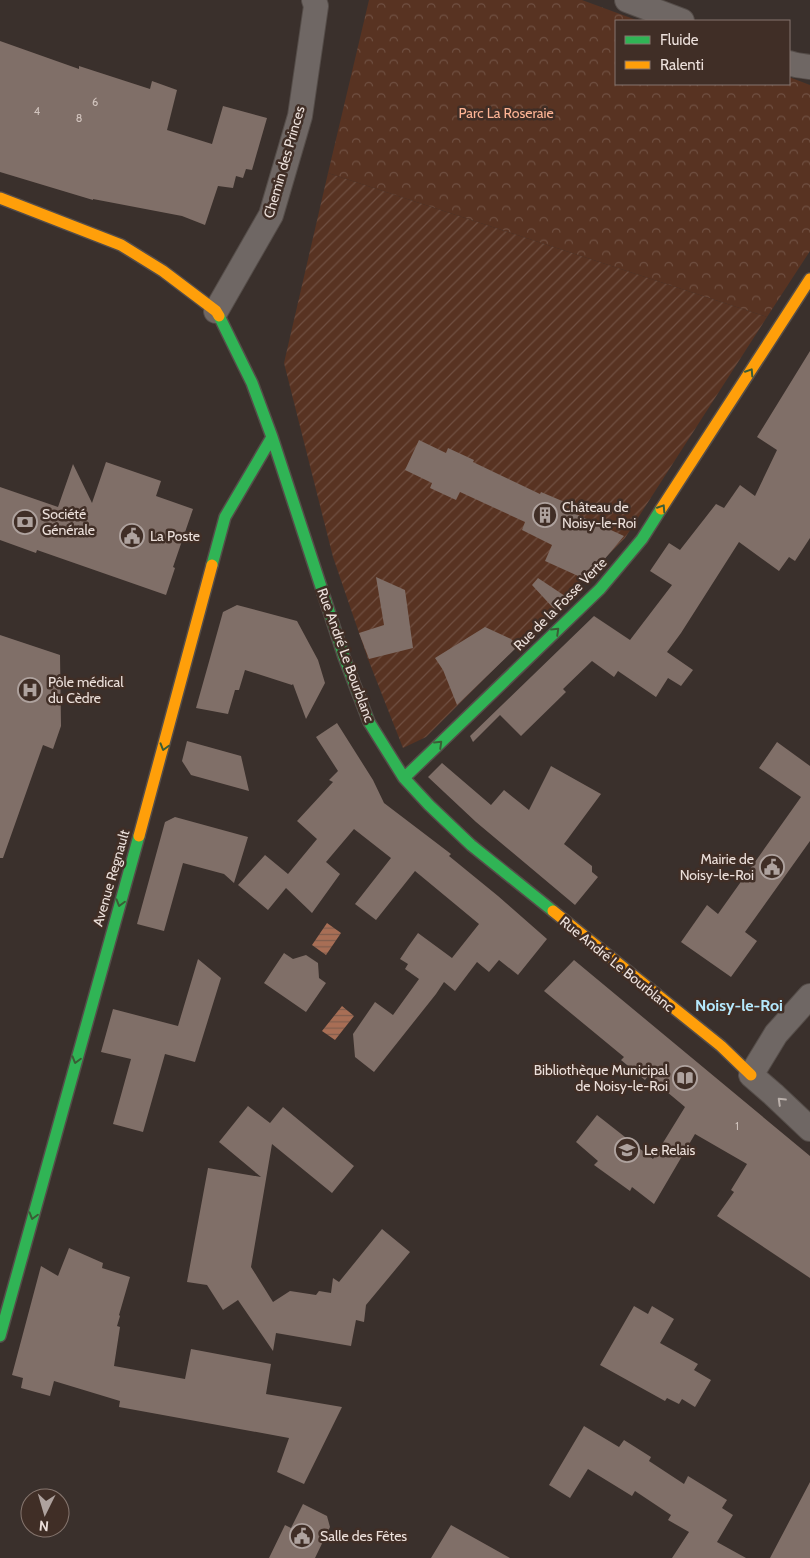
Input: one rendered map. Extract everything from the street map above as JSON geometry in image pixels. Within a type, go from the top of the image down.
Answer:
[{"type":"street","name":"Chemin des Princes","points":[[216,311],[271,215],[300,116],[316,6],[314,0]]},
{"type":"street","points":[[627,0],[679,20]]},
{"type":"street","points":[[790,62],[810,67]]},
{"type":"street","name":"Rue André Le Bourblanc","points":[[0,198],[121,245],[164,272],[216,311],[252,384],[272,437],[344,657],[369,722],[404,778],[471,845],[721,1046],[810,1129]]},
{"type":"street","name":"Rue de la Fosse Verte","points":[[404,778],[600,589],[642,539],[810,279]]},
{"type":"street","name":"Avenue Regnault","points":[[0,1336],[5,1294],[177,700],[225,517],[272,437]]},
{"type":"street","points":[[751,1075],[776,1034],[810,996]]},
{"type":"green space","name":"Parc La Roseraie","points":[[369,0],[582,0],[636,20],[615,20],[615,85],[790,85],[790,77],[810,85],[810,251],[767,317],[328,173]]},
{"type":"green space","points":[[328,173],[767,317],[625,538],[426,737],[403,748],[368,659],[333,557],[284,363]]},
{"type":"shaded area","points":[[327,923],[341,933],[326,955],[312,945]]},
{"type":"shaded area","points":[[342,1006],[354,1016],[335,1040],[322,1031]]},
{"type":"building","points":[[0,41],[79,69],[79,66],[150,89],[152,81],[177,90],[167,130],[212,144],[223,106],[267,118],[252,170],[246,169],[243,178],[236,176],[233,188],[218,186],[205,225],[182,216],[93,200],[0,172]]},
{"type":"building","points":[[810,351],[810,538],[795,561],[789,557],[779,571],[739,542],[667,652],[693,670],[681,686],[668,678],[656,697],[618,671],[614,677],[592,661],[563,689],[566,692],[521,736],[500,715],[473,742],[470,736],[594,616],[630,640],[672,585],[650,571],[669,543],[680,550],[716,504],[724,508],[740,485],[755,496],[777,450],[757,437]]},
{"type":"building","name":"Château de Noisy-le-Roi","points":[[419,440],[446,453],[448,448],[540,494],[541,492],[567,503],[565,509],[624,536],[587,580],[545,561],[552,545],[522,530],[525,522],[460,492],[456,500],[430,488],[432,483],[405,470]]},
{"type":"building","name":"La Poste","points":[[106,462],[161,481],[156,496],[193,509],[173,567],[175,568],[166,595],[37,550],[36,553],[0,540],[0,487],[58,507],[73,464],[92,503]]},
{"type":"building","points":[[376,577],[405,590],[413,648],[369,659],[359,633],[384,625]]},
{"type":"building","points":[[538,578],[568,598],[555,610],[532,585]]},
{"type":"building","points":[[237,605],[297,621],[318,660],[325,683],[306,719],[293,684],[245,670],[239,690],[235,690],[228,714],[196,708],[223,612]]},
{"type":"building","points":[[485,627],[511,639],[518,646],[457,705],[443,670],[435,658]]},
{"type":"building","name":"Pôle médical du Cèdre","points":[[0,635],[60,655],[61,726],[53,749],[43,745],[3,858],[0,858]]},
{"type":"building","points":[[337,723],[373,780],[384,803],[451,854],[449,856],[547,939],[518,975],[499,960],[489,972],[477,962],[455,991],[444,982],[374,1072],[355,1057],[353,1034],[375,1002],[393,1015],[419,979],[405,969],[408,964],[400,959],[408,947],[418,933],[452,958],[479,924],[415,871],[376,920],[355,904],[391,858],[354,829],[326,862],[340,874],[312,913],[286,888],[268,910],[238,885],[265,855],[288,874],[317,839],[297,821],[333,782],[329,780],[338,771],[316,737]]},
{"type":"building","points":[[187,741],[241,756],[249,791],[191,775],[182,761]]},
{"type":"building","name":"Mairie de Noisy-le-Roi","points":[[777,742],[810,766],[810,841],[745,932],[757,941],[731,977],[681,942],[707,905],[718,914],[801,797],[759,768]]},
{"type":"building","points":[[442,763],[491,805],[504,790],[529,810],[551,766],[601,794],[564,844],[592,866],[592,872],[598,877],[575,905],[476,822],[428,777]]},
{"type":"building","points":[[175,817],[248,837],[234,883],[224,874],[183,863],[164,931],[137,924],[165,822]]},
{"type":"building","points":[[284,953],[293,959],[306,955],[318,963],[319,978],[326,983],[306,1012],[264,983]]},
{"type":"building","points":[[198,959],[221,978],[195,1062],[165,1054],[143,1132],[113,1124],[131,1059],[101,1052],[113,1009],[178,1026]]},
{"type":"building","points":[[574,960],[810,1156],[810,1278],[717,1216],[734,1192],[731,1190],[747,1164],[695,1134],[654,1204],[632,1187],[630,1191],[594,1165],[598,1161],[576,1142],[597,1115],[653,1159],[685,1107],[648,1076],[645,1080],[621,1060],[624,1057],[544,991]]},
{"type":"building","points":[[248,1106],[270,1123],[283,1107],[354,1166],[332,1193],[272,1144],[251,1267],[273,1302],[290,1291],[316,1295],[319,1291],[331,1293],[333,1278],[339,1282],[382,1229],[410,1252],[366,1305],[364,1322],[356,1320],[351,1346],[276,1333],[273,1351],[238,1300],[223,1310],[207,1285],[187,1282],[208,1168],[261,1177],[219,1142]]},
{"type":"building","points":[[69,1248],[103,1263],[102,1268],[130,1277],[117,1326],[120,1327],[114,1366],[185,1379],[191,1349],[271,1364],[266,1394],[342,1407],[304,1484],[277,1472],[289,1438],[119,1407],[120,1401],[54,1381],[50,1396],[21,1388],[23,1378],[12,1375],[41,1266],[58,1276]]},
{"type":"building","points":[[634,1306],[648,1314],[652,1306],[674,1319],[660,1343],[698,1364],[694,1370],[711,1380],[695,1407],[682,1399],[679,1404],[667,1398],[665,1401],[600,1365]]},
{"type":"building","points":[[584,1426],[619,1447],[624,1440],[651,1457],[649,1461],[684,1484],[688,1476],[727,1500],[722,1508],[733,1515],[717,1542],[746,1558],[672,1558],[689,1532],[668,1520],[671,1515],[635,1491],[632,1496],[588,1469],[570,1498],[549,1485]]},
{"type":"building","points":[[810,1482],[810,1558],[770,1558]]},
{"type":"building","name":"Salle des Fêtes","points":[[303,1504],[327,1516],[330,1527],[315,1558],[269,1558],[285,1525],[291,1528]]},
{"type":"building","points":[[451,1525],[510,1558],[431,1558]]},
{"type":"traffic: fast","points":[[219,316],[252,383],[272,437],[344,657],[369,722],[404,778],[429,805],[471,845],[553,911]]},
{"type":"traffic: fast","points":[[212,565],[225,517],[272,437]]},
{"type":"traffic: fast","points":[[404,778],[600,589],[642,539],[661,509]]},
{"type":"traffic: fast","points":[[0,1336],[139,836]]},
{"type":"traffic: slow","points":[[0,198],[121,245],[163,271],[216,311],[219,316]]},
{"type":"traffic: slow","points":[[661,509],[810,279]]},
{"type":"traffic: slow","points":[[139,836],[212,565]]},
{"type":"traffic: slow","points":[[553,911],[721,1046],[751,1075]]},
{"type":"place","name":"Château de Noisy-le-Roi","points":[[545,515]]},
{"type":"place","name":"Société Générale","points":[[25,522]]},
{"type":"place","name":"La Poste","points":[[132,536]]},
{"type":"place","name":"Pôle médical du Cèdre","points":[[30,690]]},
{"type":"place","name":"Mairie de Noisy-le-Roi","points":[[772,867]]},
{"type":"place","name":"Bibliothèque Municipal de Noisy-le-Roi","points":[[685,1078]]},
{"type":"place","name":"Le Relais","points":[[627,1150]]},
{"type":"place","name":"Salle des Fêtes","points":[[302,1536]]},
{"type":"district","name":"Noisy-le-Roi","points":[[739,1005]]}]
